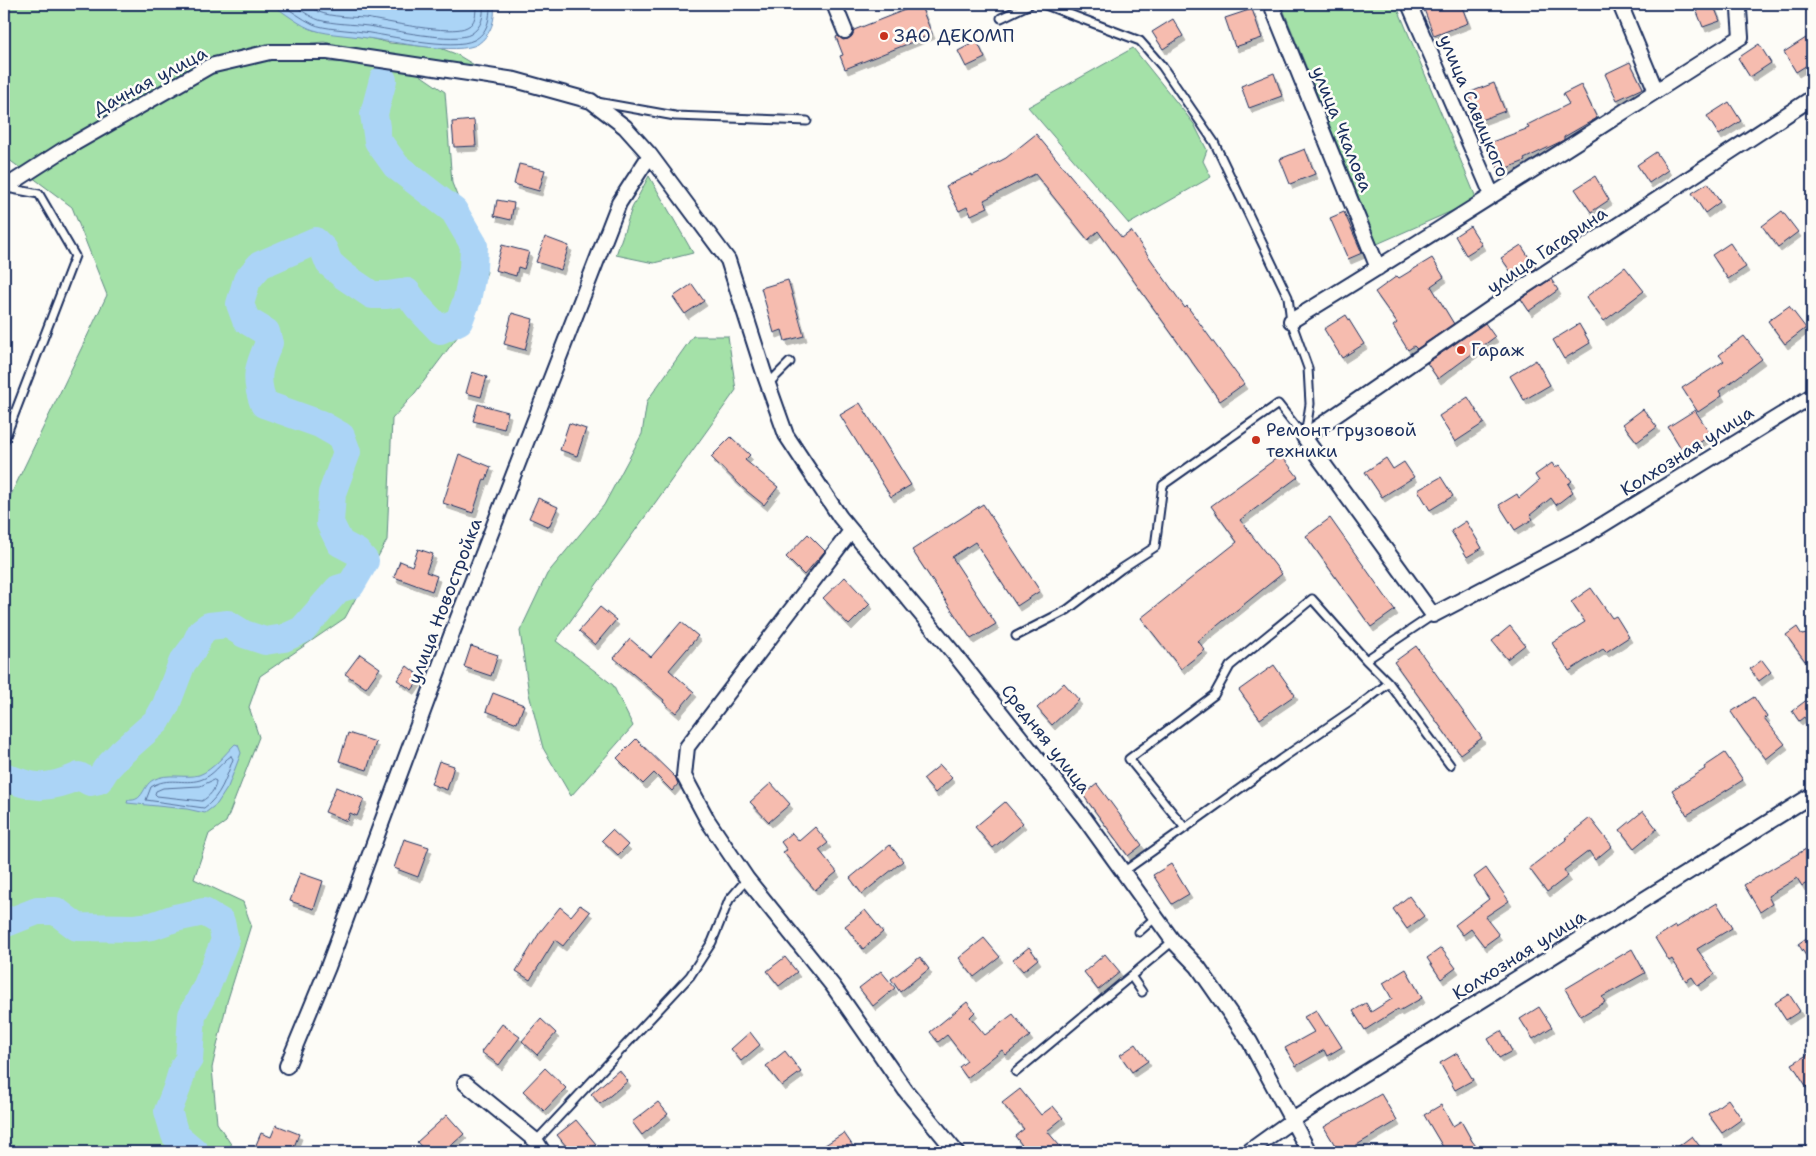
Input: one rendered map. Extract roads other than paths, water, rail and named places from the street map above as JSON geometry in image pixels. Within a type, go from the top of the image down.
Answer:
[{"type":"street","points":[[834,4],[845,31]]},
{"type":"street","name":"улица Чкалова","points":[[1271,4],[1378,268]]},
{"type":"street","name":"улица Савицкого","points":[[1409,4],[1492,195]]},
{"type":"street","points":[[1620,4],[1656,91]]},
{"type":"street","points":[[1291,321],[1378,268],[1741,37],[1739,10],[1736,4]]},
{"type":"street","name":"Дачная улица","points":[[4,188],[62,150],[210,66],[270,52],[328,52],[515,80],[591,101]]},
{"type":"street","name":"улица Гагарина","points":[[1304,436],[1496,306],[1812,98]]},
{"type":"street","name":"Средняя улица","points":[[591,101],[625,127],[650,155],[728,260],[786,436],[851,531],[968,672],[1085,819],[1173,941],[1198,967],[1250,1042],[1308,1152]]},
{"type":"street","name":"улица Новостройка","points":[[287,1066],[328,966],[451,636],[619,203],[650,155]]},
{"type":"street","name":"Колхозная улица","points":[[1433,615],[1586,535],[1812,396]]},
{"type":"street","points":[[1304,436],[1433,615]]},
{"type":"street","points":[[851,531],[687,747],[684,776],[708,821],[747,879],[833,986],[906,1091],[956,1152]]},
{"type":"street","name":"Колхозная улица","points":[[1248,1152],[1360,1075],[1812,795]]},
{"type":"street","points":[[465,1083],[539,1147]]},
{"type":"lane","points":[[1001,18],[1030,4]]},
{"type":"lane","points":[[1043,4],[1140,41],[1162,66],[1214,142],[1288,297],[1291,321],[1308,368],[1310,404],[1304,436]]},
{"type":"lane","points":[[591,101],[675,116],[807,121]]},
{"type":"lane","points":[[4,188],[39,194],[75,256],[4,441]]},
{"type":"lane","points":[[768,384],[790,362]]},
{"type":"lane","points":[[1016,636],[1067,610],[1121,569],[1155,547],[1163,485],[1278,404],[1304,436]]},
{"type":"lane","points":[[1184,828],[1130,759],[1214,695],[1230,666],[1312,599],[1389,683],[1450,765]]},
{"type":"lane","points":[[1366,660],[1433,615]]},
{"type":"lane","points":[[1123,872],[1389,683]]},
{"type":"lane","points":[[539,1147],[690,976],[712,942],[729,900],[747,879]]},
{"type":"lane","points":[[1139,932],[1156,917]]},
{"type":"lane","points":[[1016,1072],[1173,941]]},
{"type":"lane","points":[[1131,976],[1142,992]]},
{"type":"lane","points":[[1806,1152],[1812,1148]]},
{"type":"water","points":[[271,4],[494,4],[494,10],[492,26],[483,40],[478,44],[456,49],[320,32],[304,26]]},
{"type":"water","points":[[235,744],[238,745],[241,753],[228,787],[217,804],[205,813],[187,809],[127,803],[128,800],[137,799],[153,780],[164,776],[193,776],[204,773]]},
{"type":"waterway","points":[[4,776],[33,786],[50,785],[79,776],[90,782],[99,780],[106,769],[121,753],[157,721],[166,705],[182,663],[194,647],[201,632],[209,626],[228,624],[244,634],[265,641],[284,638],[302,630],[338,589],[351,585],[365,561],[357,552],[340,543],[330,523],[332,493],[347,452],[341,436],[320,424],[264,404],[258,380],[262,359],[269,343],[266,332],[246,320],[240,304],[247,280],[260,265],[315,241],[324,250],[329,263],[372,295],[407,292],[418,307],[440,330],[459,321],[467,300],[473,269],[474,245],[454,211],[396,166],[378,141],[374,114],[383,80]]},
{"type":"waterway","points":[[4,924],[37,911],[56,911],[77,927],[134,928],[152,926],[175,918],[204,912],[221,922],[225,940],[206,988],[192,1015],[189,1059],[183,1068],[168,1111],[175,1135],[195,1152]]},
{"type":"place","name":"ЗАО ДЕКОМП","points":[[884,36]]},
{"type":"place","name":"Гараж","points":[[1461,350]]},
{"type":"place","name":"Ремонт грузовой техники","points":[[1256,440]]}]
